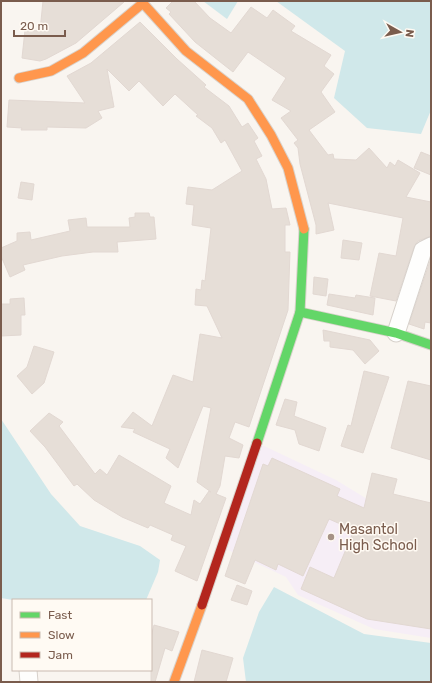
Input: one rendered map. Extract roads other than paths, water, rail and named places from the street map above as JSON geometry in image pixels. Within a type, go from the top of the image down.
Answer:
[{"type":"street","points":[[19,78],[51,71],[83,53],[142,2],[186,51],[248,99],[272,135],[288,168],[304,228],[300,312],[226,538],[175,680]]},
{"type":"street","points":[[396,333],[424,250],[431,246]]},
{"type":"street","points":[[300,312],[396,333],[431,345]]},
{"type":"street","points":[[28,671],[29,682]]},
{"type":"water","points":[[203,1],[238,1],[227,19]]},
{"type":"water","points":[[276,1],[431,1],[431,110],[421,134],[367,128],[334,98],[345,51]]},
{"type":"water","points":[[1,419],[51,494],[80,526],[140,546],[160,560],[158,572],[146,599],[12,600],[1,598]]},
{"type":"water","points":[[274,587],[364,634],[431,643],[431,682],[246,682],[243,658],[259,612]]},
{"type":"place","name":"Masantol High School","points":[[331,537]]}]
